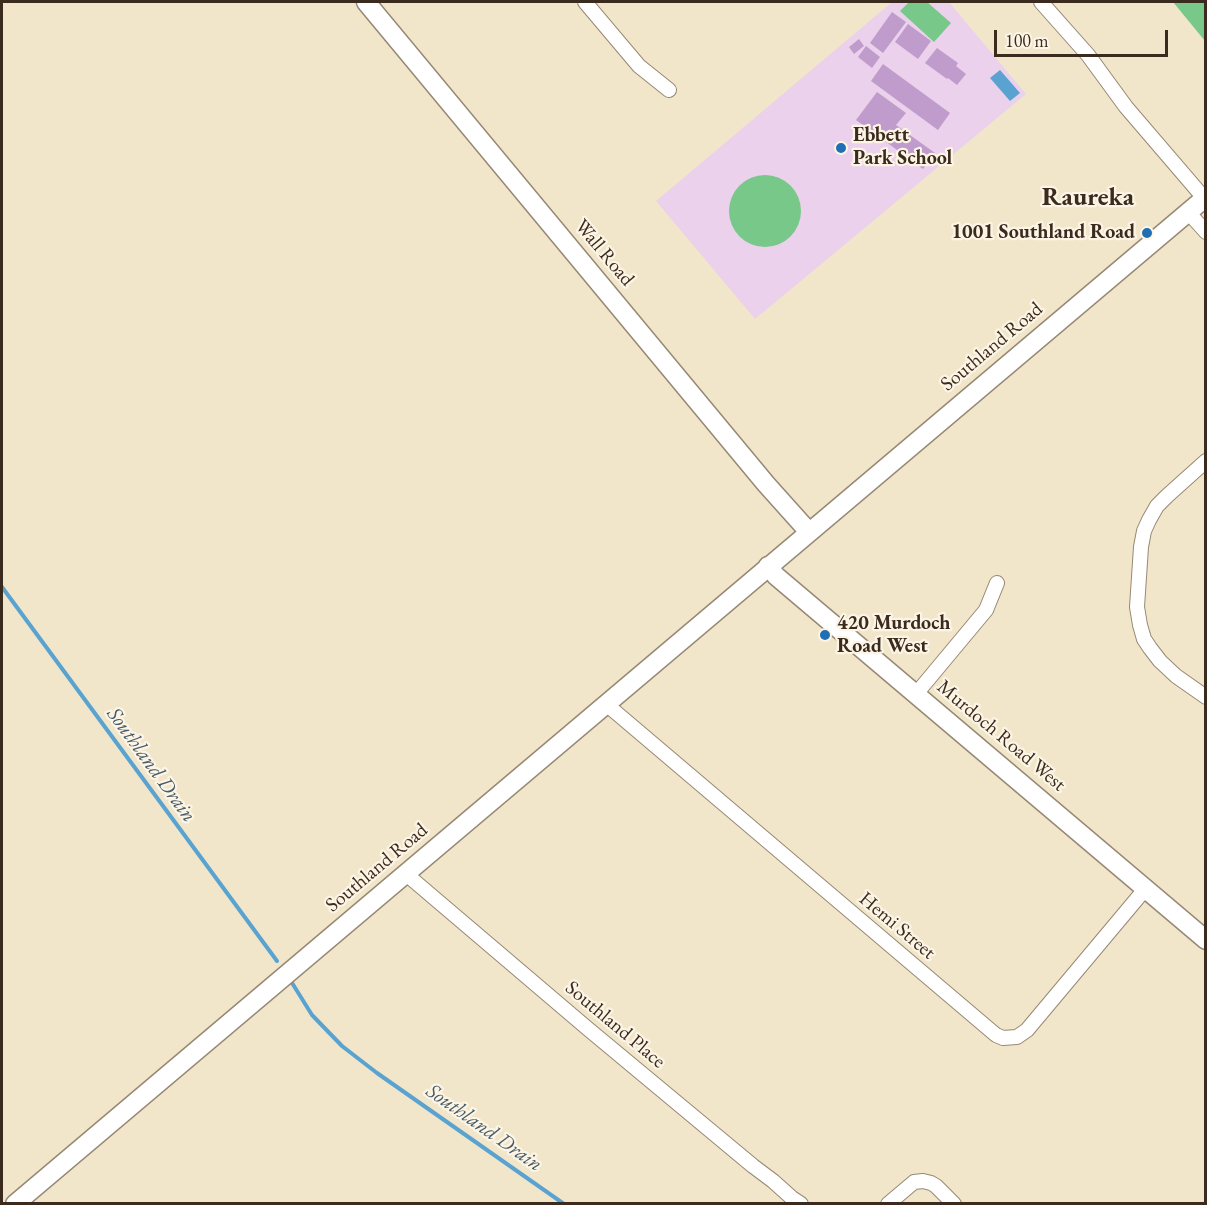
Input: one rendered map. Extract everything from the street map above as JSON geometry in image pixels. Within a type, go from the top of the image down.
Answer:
[{"type":"street","name":"Wall Road","points":[[366,2],[766,484],[809,532]]},
{"type":"street","points":[[585,2],[639,66],[669,90]]},
{"type":"street","points":[[1041,2],[1088,55],[1116,94],[1205,198]]},
{"type":"street","name":"Southland Road","points":[[15,1203],[1205,198]]},
{"type":"street","points":[[1188,212],[1206,232]]},
{"type":"street","points":[[1206,461],[1167,495],[1149,520],[1141,547],[1137,599],[1140,625],[1144,639],[1150,648],[1176,676],[1206,697]]},
{"type":"street","name":"Murdoch Road West","points":[[768,566],[776,576],[1206,940]]},
{"type":"street","points":[[916,694],[986,610],[997,583]]},
{"type":"street","name":"Hemi Street","points":[[606,704],[996,1035],[1003,1038],[1017,1037],[1027,1030],[1146,888]]},
{"type":"street","name":"Southland Place","points":[[406,874],[596,1036],[792,1198],[801,1203]]},
{"type":"street","points":[[888,1203],[914,1182],[924,1181],[936,1186],[954,1203]]},
{"type":"shaded area","name":"Ebbett Park School","points":[[892,2],[949,2],[1026,94],[755,319],[656,201]]},
{"type":"green space","points":[[909,2],[927,2],[951,23],[934,42],[900,11]]},
{"type":"green space","points":[[1173,2],[1205,2],[1205,41]]},
{"type":"green space","points":[[765,175],[779,178],[791,185],[798,197],[801,211],[798,225],[791,237],[779,244],[765,247],[751,244],[739,237],[732,225],[729,211],[732,197],[739,185],[751,178]]},
{"type":"water","points":[[1000,70],[1020,93],[1010,101],[990,78]]},
{"type":"building","points":[[892,12],[906,22],[883,53],[870,43]]},
{"type":"building","points":[[908,24],[931,41],[918,59],[895,42]]},
{"type":"building","points":[[859,39],[864,46],[854,54],[849,47]]},
{"type":"building","points":[[866,46],[880,57],[872,68],[858,57]]},
{"type":"building","points":[[937,48],[958,63],[956,66],[966,74],[957,85],[925,63]]},
{"type":"building","points":[[883,64],[950,113],[938,130],[871,81]]},
{"type":"building","points":[[877,92],[906,113],[896,125],[935,153],[923,169],[856,120]]},
{"type":"waterway","name":"Southland Drain","points":[[2,587],[277,961]]},
{"type":"waterway","name":"Southland Drain","points":[[289,978],[312,1015],[342,1046],[564,1204]]},
{"type":"place","name":"Ebbett Park School","points":[[841,148]]},
{"type":"place","name":"1001 Southland Road","points":[[1147,233]]},
{"type":"place","name":"420 Murdoch Road West","points":[[825,635]]},
{"type":"district","name":"Raureka","points":[[1088,198]]}]
